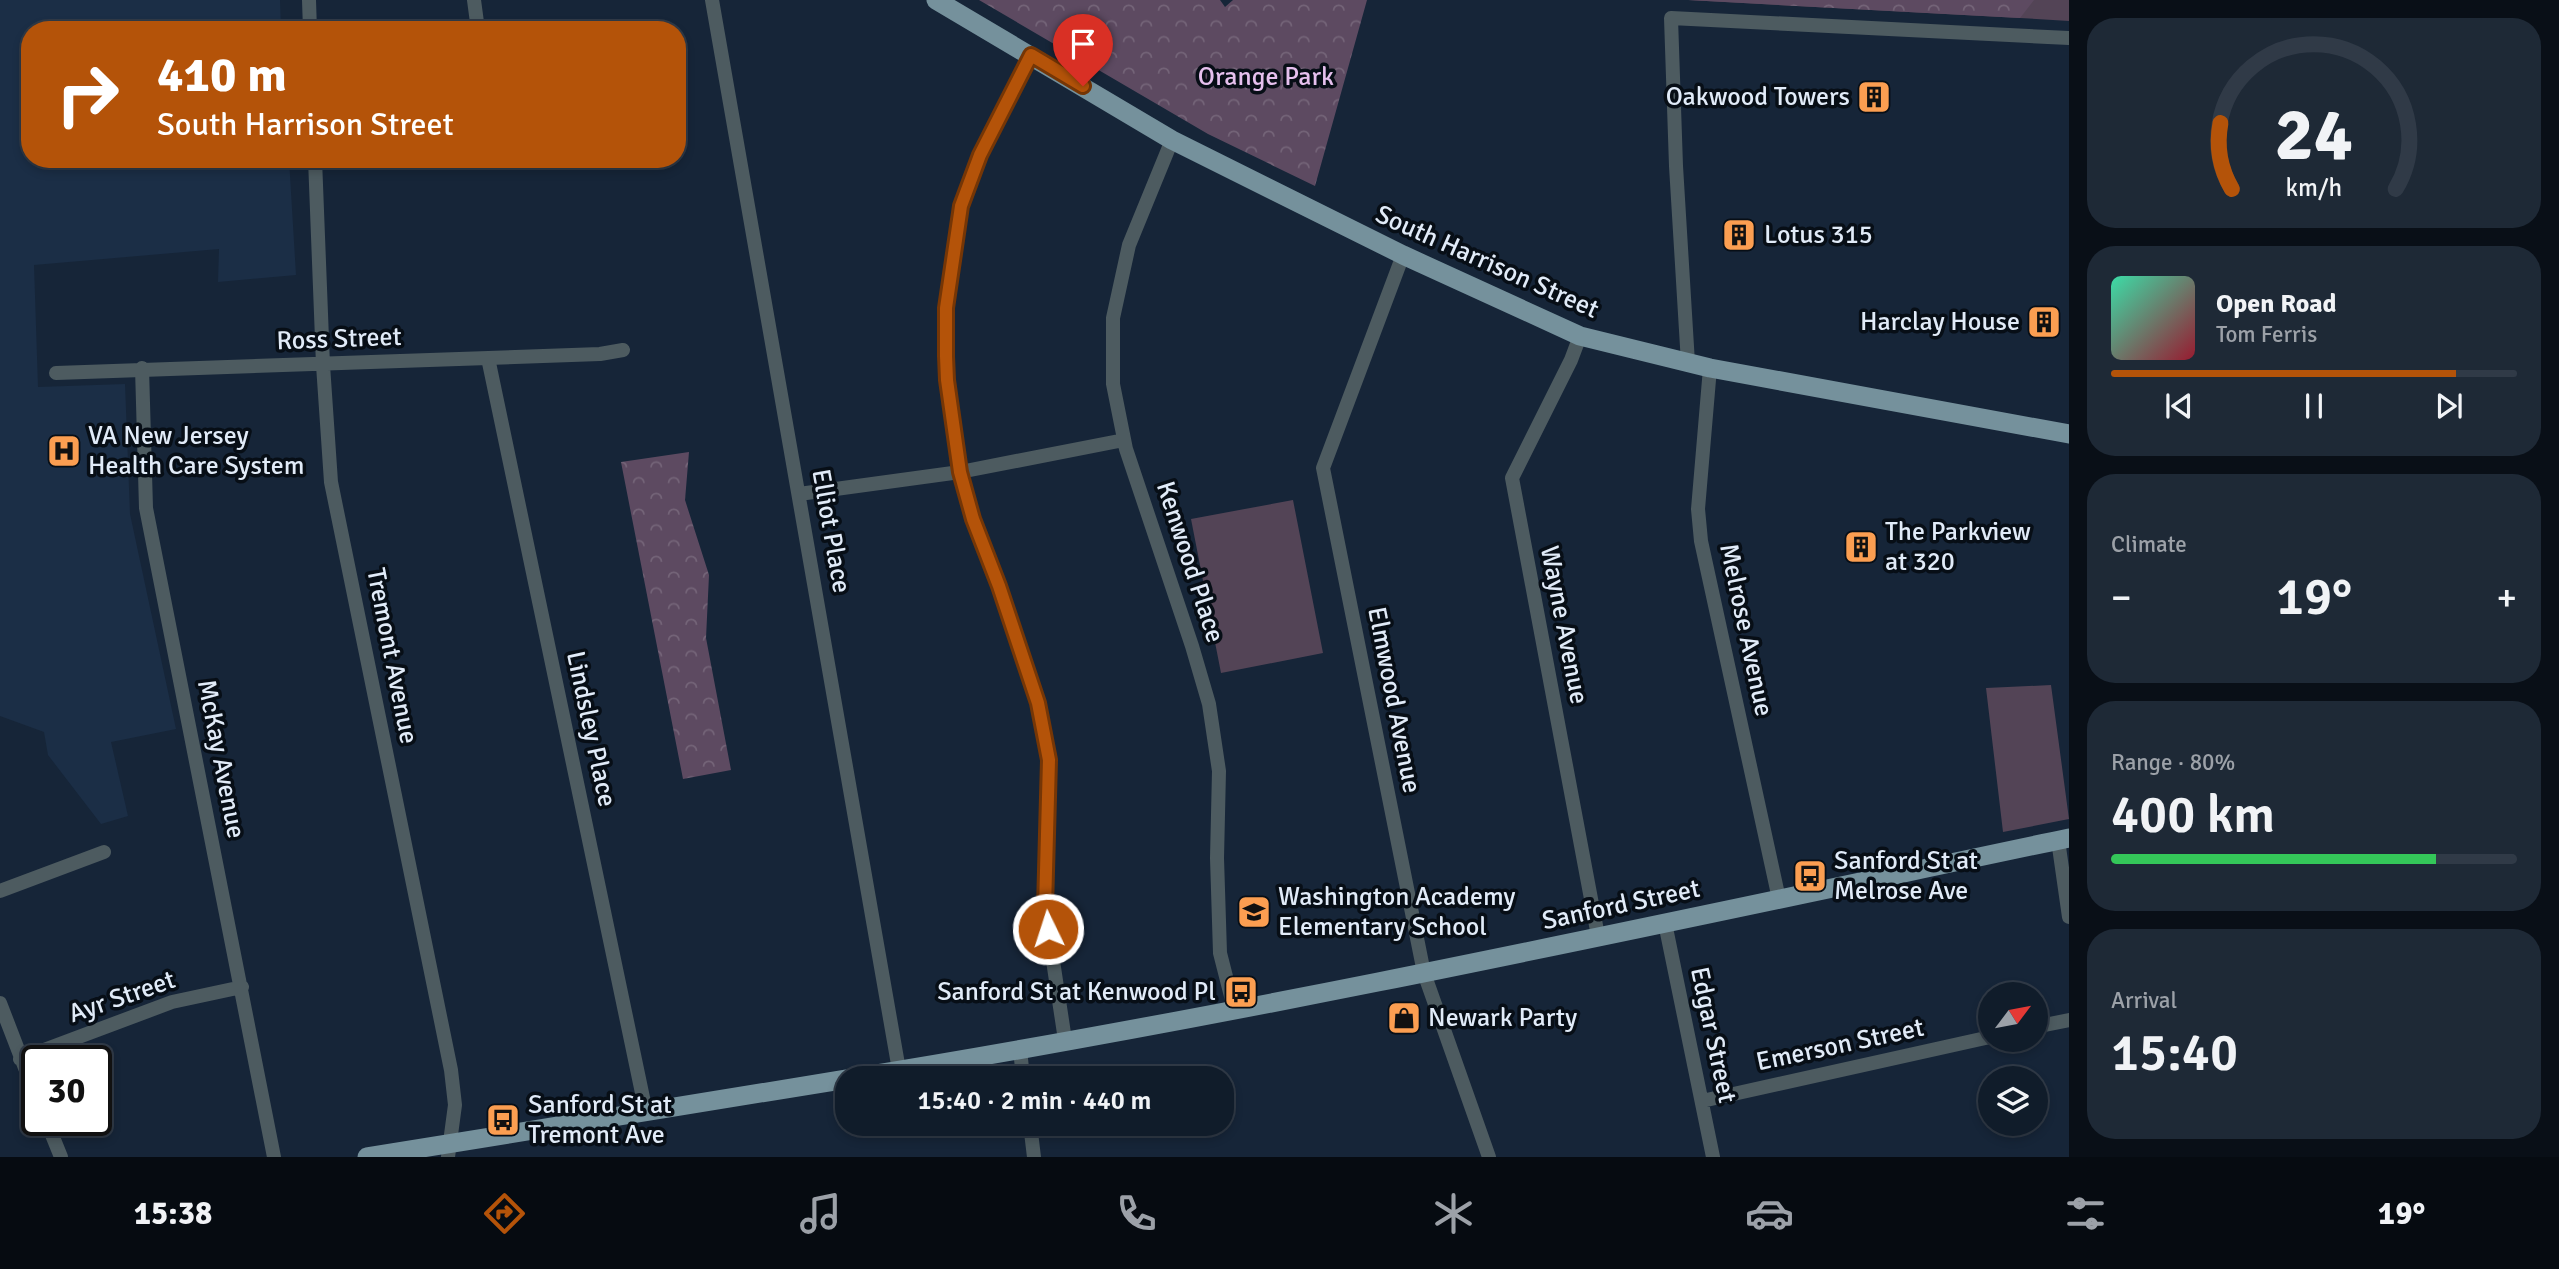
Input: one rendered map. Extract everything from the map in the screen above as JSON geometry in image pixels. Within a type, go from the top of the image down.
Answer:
[{"type":"main road","name":"South Harrison Street","points":[[936,0],[1172,140],[1403,256],[1580,336],[1710,368],[2069,434]]},
{"type":"main road","name":"Sanford Street","points":[[922,1066],[1424,973],[2063,839]]},
{"type":"main road","points":[[367,1157],[449,1150],[646,1112],[835,1081]]},
{"type":"street","points":[[309,0],[310,21]]},
{"type":"street","points":[[474,0],[477,21]]},
{"type":"street","name":"Elliot Place","points":[[712,0],[898,1066]]},
{"type":"street","points":[[1688,363],[1676,166],[1671,18],[2069,38]]},
{"type":"street","points":[[1031,55],[980,155],[961,206],[946,308],[947,380],[960,472],[973,519],[999,586],[1038,703],[1049,760],[1045,908],[1065,1040]]},
{"type":"street","name":"Kenwood Place","points":[[1172,140],[1129,245],[1113,318],[1113,384],[1124,440],[1209,704],[1219,771],[1217,858],[1220,953],[1234,1008]]},
{"type":"street","name":"Tremont Avenue","points":[[316,168],[323,365],[331,482],[451,1070],[455,1105],[449,1150]]},
{"type":"street","name":"Elmwood Avenue","points":[[1403,256],[1323,468],[1424,973],[1489,1157]]},
{"type":"street","name":"Wayne Avenue","points":[[1580,336],[1572,360],[1511,478],[1598,936]]},
{"type":"street","name":"Ross Street","points":[[56,373],[600,354],[623,350]]},
{"type":"street","name":"Lindsley Place","points":[[488,358],[646,1112]]},
{"type":"street","name":"McKay Avenue","points":[[142,368],[146,508],[274,1157]]},
{"type":"street","name":"Melrose Avenue","points":[[1710,368],[1698,509],[1701,541],[1779,899]]},
{"type":"street","points":[[799,494],[960,472],[1124,440]]},
{"type":"street","points":[[2063,839],[2069,917]]},
{"type":"street","points":[[0,891],[104,852]]},
{"type":"street","name":"Edgar Street","points":[[1665,923],[1713,1157]]},
{"type":"street","name":"Ayr Street","points":[[20,1059],[173,1002],[242,987]]},
{"type":"street","points":[[0,1003],[20,1059]]},
{"type":"street","points":[[2048,1024],[2069,1020]]},
{"type":"street","name":"Emerson Street","points":[[1702,1101],[1978,1040]]},
{"type":"street","points":[[1020,1049],[1022,1066]]},
{"type":"street","points":[[52,1136],[61,1157]]},
{"type":"street","points":[[1031,1136],[1034,1157]]},
{"type":"shaded area","name":"VA New Jersey Health Care System","points":[[0,0],[280,0],[281,21],[21,21],[21,168],[290,168],[296,275],[218,282],[219,249],[34,265],[38,387],[125,384],[130,514],[176,729],[111,742],[128,816],[101,824],[48,755],[44,732],[0,716]]},
{"type":"shaded area","points":[[1688,0],[2069,0],[2069,21],[2020,18]]},
{"type":"shaded area","points":[[1293,500],[1323,653],[1221,673],[1191,519]]},
{"type":"shaded area","points":[[2051,685],[2069,819],[2003,832],[1986,688]]},
{"type":"green space","name":"Orange Park","points":[[979,0],[1220,0],[1225,7],[1233,0],[1367,0],[1315,186],[1208,134]]},
{"type":"green space","points":[[1688,0],[2034,0],[2020,18]]},
{"type":"green space","points":[[689,452],[685,500],[709,575],[706,638],[731,770],[683,779],[621,462]]},
{"type":"place","name":"Oakwood Towers","points":[[1874,97]]},
{"type":"place","name":"Lotus 315","points":[[1739,235]]},
{"type":"place","name":"Harclay House","points":[[2044,322]]},
{"type":"place","name":"VA New Jersey Health Care System","points":[[64,451]]},
{"type":"place","name":"The Parkview at 320","points":[[1861,547]]},
{"type":"place","name":"Sanford St at Melrose Ave","points":[[1810,876]]},
{"type":"place","name":"Washington Academy Elementary School","points":[[1254,912]]},
{"type":"place","name":"Sanford St at Kenwood Pl","points":[[1241,992]]},
{"type":"place","name":"Newark Party","points":[[1404,1018]]},
{"type":"place","name":"Sanford St at Tremont Ave","points":[[503,1120]]},
{"type":"route","points":[[1048,929],[1045,908],[1049,760],[1038,703],[999,586],[973,519],[960,472],[947,380],[946,308],[961,206],[980,155],[1031,55],[1083,86]]}]
